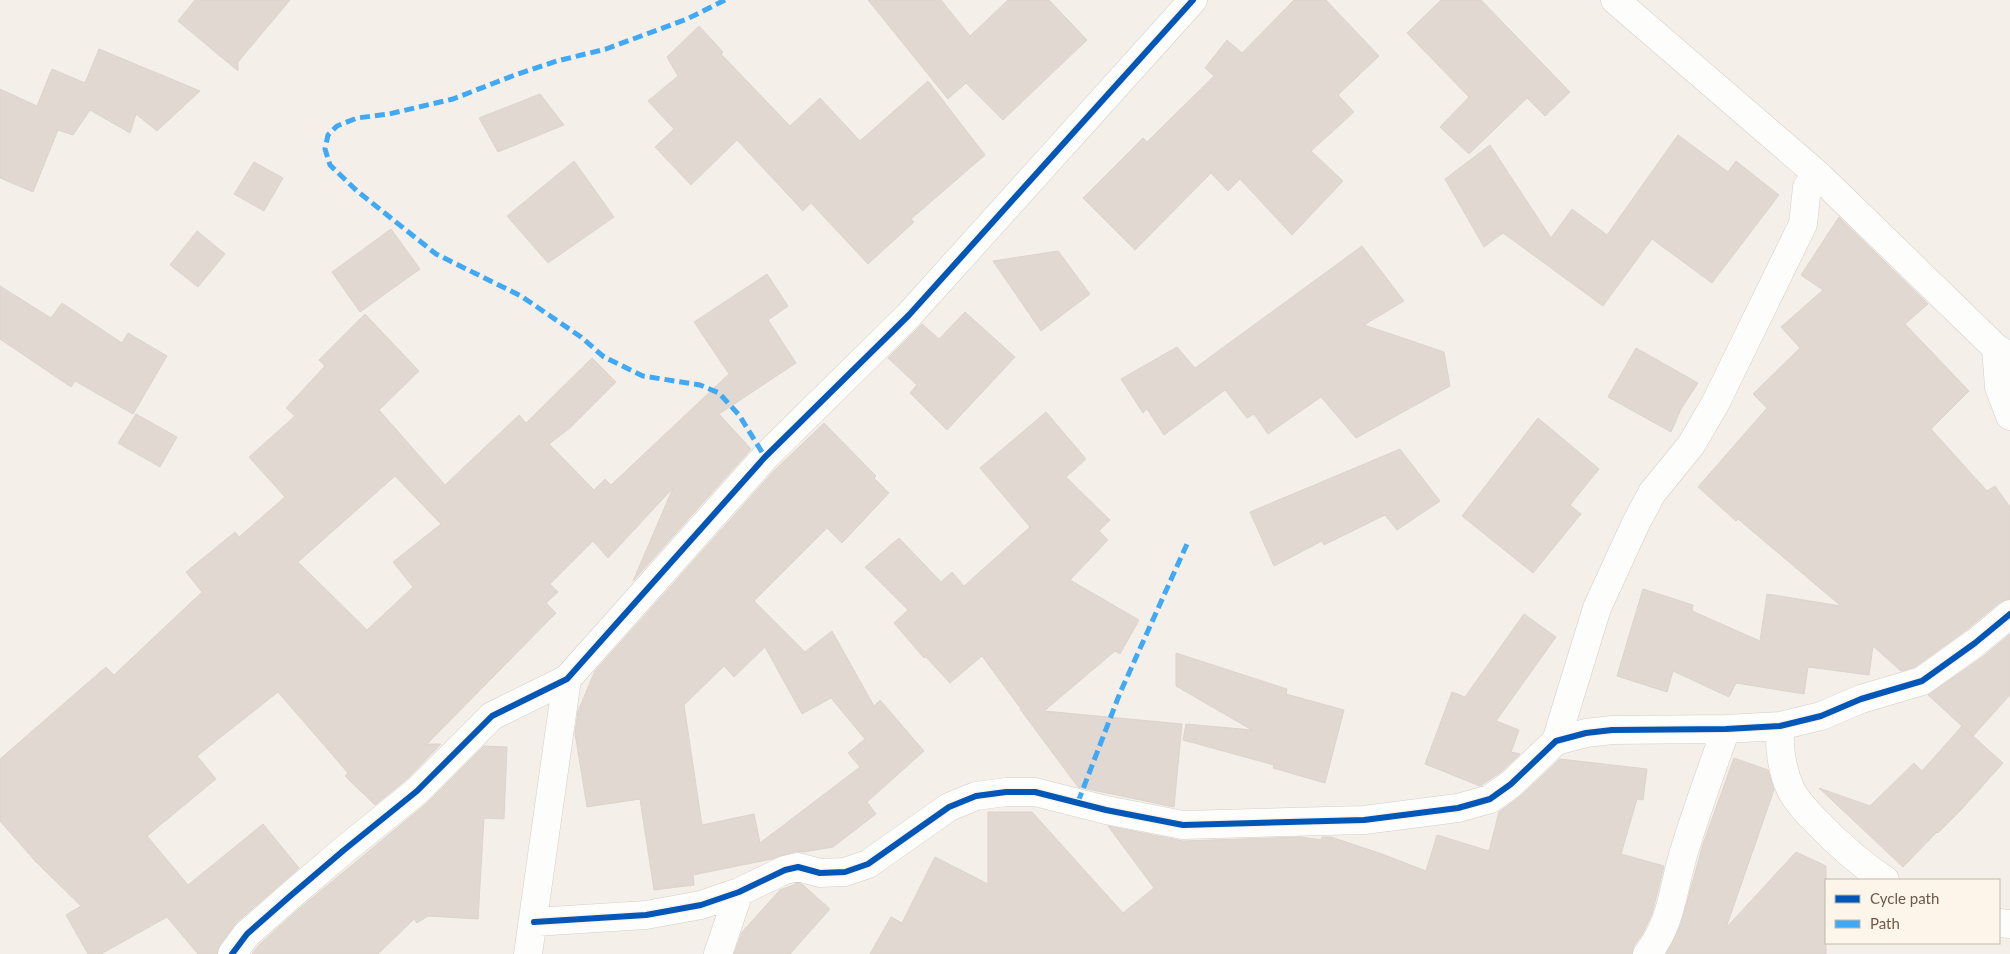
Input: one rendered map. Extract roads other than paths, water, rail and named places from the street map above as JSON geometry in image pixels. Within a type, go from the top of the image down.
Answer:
[{"type":"street","points":[[232,954],[247,934],[282,903],[417,791],[492,716],[567,679],[765,457],[909,315],[1193,0]]},
{"type":"street","points":[[1615,0],[1817,174],[2003,352],[1999,387],[2010,416]]},
{"type":"street","points":[[1556,741],[1598,608],[1636,523],[1652,493],[1691,445],[1715,404],[1803,224],[1807,187],[1817,174]]},
{"type":"street","points":[[534,922],[646,915],[701,905],[740,892],[785,870],[798,867],[820,873],[845,872],[868,864],[950,807],[976,796],[1006,792],[1035,792],[1106,810],[1183,825],[1364,820],[1458,808],[1490,799],[1517,778],[1556,741],[1586,733],[1612,730],[1726,729],[1780,726],[1821,716],[1861,699],[1922,681],[2010,614]]},
{"type":"street","points":[[528,954],[567,679]]},
{"type":"street","points":[[1780,726],[1780,755],[1791,792],[1845,850],[1860,864],[1883,879]]},
{"type":"street","points":[[1647,954],[1666,922],[1695,816],[1726,729]]},
{"type":"street","points":[[718,954],[740,892]]}]
